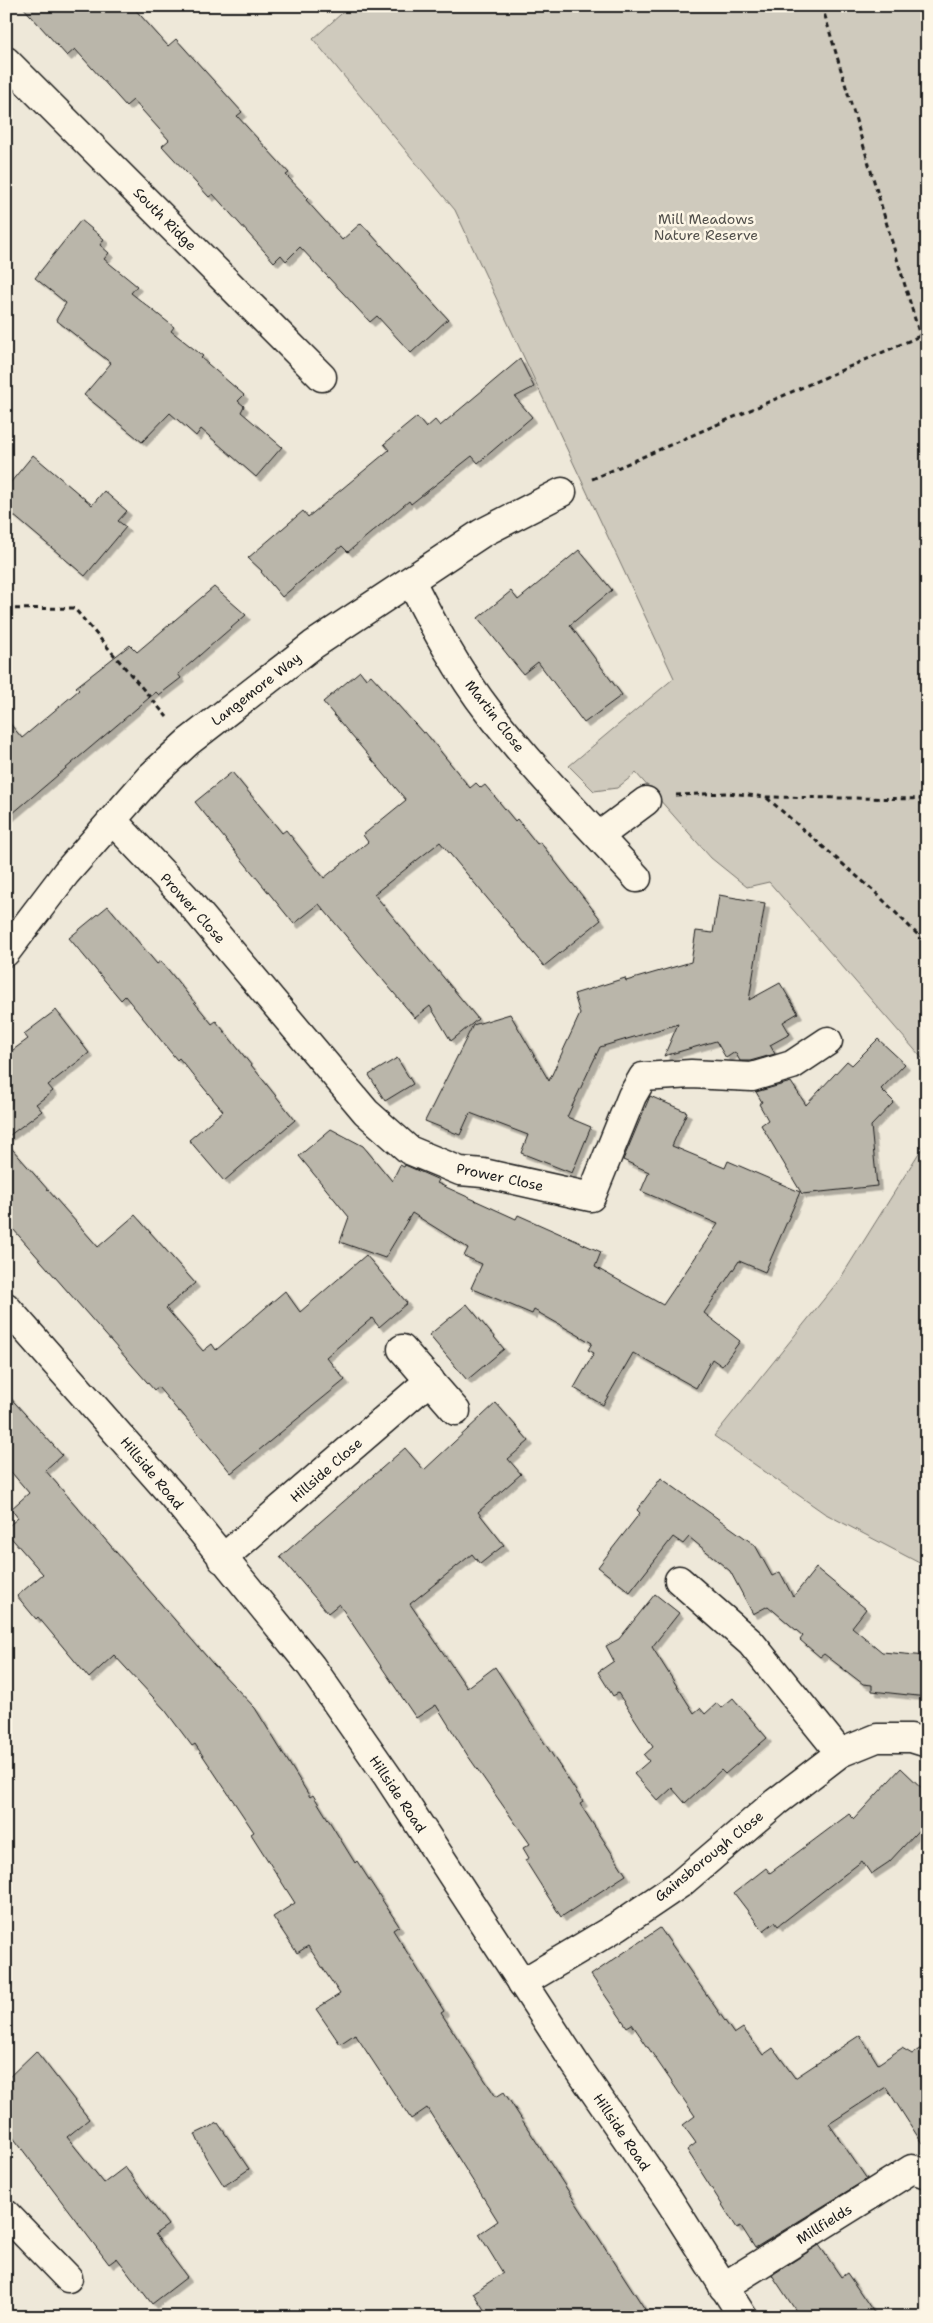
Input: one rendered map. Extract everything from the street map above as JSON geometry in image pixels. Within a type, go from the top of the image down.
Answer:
[{"type":"street","name":"South Ridge","points":[[6,62],[322,377]]},
{"type":"street","name":"Langemore Way","points":[[6,952],[66,873],[150,776],[188,742],[314,645],[482,533],[562,492]]},
{"type":"street","name":"Martin Close","points":[[411,581],[446,648],[489,712],[545,778],[637,878]]},
{"type":"street","points":[[599,836],[646,801]]},
{"type":"street","name":"Prower Close","points":[[113,821],[186,897],[366,1112],[409,1150],[460,1171],[483,1174],[591,1197],[632,1096],[643,1077],[691,1074],[752,1077],[792,1065],[828,1041]]},
{"type":"street","name":"Hillside Road","points":[[6,1307],[130,1446],[311,1666],[393,1785],[522,1983],[669,2200],[742,2317]]},
{"type":"street","points":[[402,1349],[456,1411]]},
{"type":"street","name":"Hillside Close","points":[[222,1559],[430,1380]]},
{"type":"street","points":[[679,1580],[751,1643],[840,1753]]},
{"type":"street","name":"Gainsborough Close","points":[[522,1983],[618,1926],[680,1884],[776,1802],[840,1753],[877,1738],[911,1738],[927,1744]]},
{"type":"street","name":"Millfields","points":[[723,2288],[912,2169],[927,2174]]},
{"type":"street","points":[[6,2214],[68,2278]]},
{"type":"path","points":[[822,6],[920,336],[927,350]]},
{"type":"path","points":[[562,492],[920,336],[927,331]]},
{"type":"path","points":[[6,609],[74,608],[188,742]]},
{"type":"path","points":[[646,801],[657,796],[728,793],[767,797],[927,799]]},
{"type":"path","points":[[767,797],[875,892],[927,944]]},
{"type":"green space","name":"Mill Meadows Nature Reserve","points":[[350,6],[927,6],[927,1064],[769,882],[747,887],[711,858],[636,773],[617,788],[594,791],[569,766],[674,678],[455,210],[313,39]]},
{"type":"green space","points":[[927,1140],[927,1567],[824,1513],[714,1436],[840,1279]]},
{"type":"building","points":[[22,6],[132,6],[168,46],[176,39],[242,112],[237,116],[289,173],[286,175],[308,198],[306,200],[342,240],[361,223],[448,319],[411,353],[377,316],[370,322],[300,247],[286,261],[281,255],[274,262],[213,194],[209,197],[162,146],[169,140],[133,100],[126,106],[75,49],[67,56]]},
{"type":"building","points":[[81,220],[104,239],[100,245],[109,253],[104,259],[137,286],[131,293],[174,327],[171,331],[203,356],[201,358],[244,395],[238,401],[244,406],[241,412],[282,447],[256,477],[201,429],[196,436],[170,413],[142,442],[84,395],[111,363],[56,320],[66,303],[35,278]]},
{"type":"building","points":[[520,359],[534,387],[515,397],[532,417],[478,463],[472,456],[411,504],[409,501],[348,552],[342,546],[282,597],[262,571],[248,558],[303,511],[308,517],[389,450],[384,444],[417,417],[426,428],[435,420],[440,426]]},
{"type":"building","points":[[33,455],[92,505],[104,491],[127,511],[118,521],[126,527],[85,576],[6,509],[6,488]]},
{"type":"building","points":[[579,550],[612,590],[570,625],[622,695],[584,723],[538,662],[523,674],[478,618],[511,591],[518,600]]},
{"type":"building","points":[[214,587],[246,615],[178,674],[181,678],[159,695],[156,692],[6,819],[6,719],[22,738],[79,690],[76,687],[130,645],[137,652]]},
{"type":"building","points":[[360,671],[366,679],[371,675],[423,733],[425,732],[470,788],[476,783],[481,788],[485,785],[515,821],[517,819],[537,844],[540,842],[601,920],[544,966],[440,842],[374,894],[478,1019],[451,1041],[430,1006],[415,1018],[319,904],[294,924],[195,802],[232,772],[282,833],[286,830],[324,878],[368,842],[363,835],[406,800],[323,702]]},
{"type":"building","points":[[719,895],[765,903],[749,1000],[780,983],[798,1013],[783,1022],[790,1034],[770,1045],[775,1054],[750,1061],[740,1061],[735,1052],[726,1058],[716,1041],[664,1056],[678,1024],[600,1047],[567,1117],[591,1127],[572,1173],[521,1153],[528,1135],[470,1113],[460,1135],[425,1121],[473,1025],[510,1014],[549,1081],[580,1014],[574,994],[625,978],[626,981],[691,962],[696,931],[713,933]]},
{"type":"building","points":[[108,906],[157,964],[161,961],[212,1024],[216,1021],[295,1120],[224,1181],[189,1140],[223,1111],[179,1058],[177,1060],[125,996],[121,1000],[69,938]]},
{"type":"building","points":[[56,1010],[89,1053],[48,1085],[53,1091],[36,1104],[42,1111],[6,1138],[6,1055],[28,1039],[24,1034]]},
{"type":"building","points":[[878,1039],[905,1064],[881,1089],[894,1102],[871,1126],[877,1186],[802,1194],[761,1125],[768,1120],[759,1104],[762,1102],[756,1092],[791,1082],[806,1105],[847,1061],[852,1065]]},
{"type":"building","points":[[397,1058],[413,1084],[385,1101],[369,1075]]},
{"type":"building","points":[[650,1096],[687,1112],[672,1146],[725,1168],[728,1161],[800,1192],[765,1272],[739,1261],[704,1313],[740,1341],[722,1366],[712,1359],[696,1388],[633,1353],[603,1405],[574,1388],[594,1353],[588,1350],[592,1343],[534,1310],[532,1314],[471,1288],[482,1264],[464,1256],[468,1248],[412,1213],[385,1258],[340,1242],[349,1217],[299,1156],[331,1129],[363,1146],[392,1181],[400,1165],[404,1167],[405,1165],[439,1180],[437,1183],[516,1219],[518,1215],[601,1252],[595,1267],[663,1305],[718,1224],[641,1191],[649,1172],[623,1160]]},
{"type":"building","points":[[6,1142],[98,1247],[135,1215],[195,1283],[166,1308],[203,1351],[212,1344],[216,1350],[285,1291],[300,1312],[366,1255],[407,1303],[379,1327],[372,1318],[326,1357],[345,1380],[231,1473],[180,1411],[158,1387],[154,1390],[6,1221]]},
{"type":"building","points":[[467,1304],[504,1349],[467,1380],[429,1335]]},
{"type":"building","points":[[6,1393],[62,1455],[45,1470],[213,1664],[255,1708],[310,1797],[313,1795],[355,1863],[357,1861],[399,1926],[393,1930],[444,2011],[441,2013],[496,2097],[504,2092],[650,2317],[489,2317],[473,2293],[503,2273],[479,2234],[498,2221],[427,2108],[411,2119],[355,2034],[340,2044],[316,2009],[340,1994],[308,1946],[297,1953],[273,1917],[295,1903],[251,1834],[254,1832],[195,1744],[192,1746],[165,1710],[114,1655],[89,1678],[38,1617],[36,1619],[17,1596],[43,1574],[6,1532],[6,1528],[18,1518],[11,1509],[29,1493],[6,1466]]},
{"type":"building","points":[[496,1403],[529,1441],[508,1459],[521,1474],[478,1512],[504,1545],[480,1564],[472,1554],[410,1604],[467,1688],[495,1667],[583,1802],[580,1804],[626,1875],[561,1917],[525,1860],[529,1858],[523,1848],[530,1844],[468,1756],[436,1705],[416,1718],[339,1604],[328,1613],[280,1557],[405,1448],[424,1470]]},
{"type":"building","points":[[661,1478],[755,1545],[772,1576],[780,1572],[793,1597],[816,1568],[866,1609],[852,1627],[882,1652],[927,1656],[927,1697],[872,1691],[872,1685],[863,1684],[824,1654],[820,1657],[800,1640],[803,1636],[768,1606],[753,1614],[730,1571],[689,1537],[683,1544],[673,1537],[630,1592],[598,1567],[640,1513],[637,1510]]},
{"type":"building","points":[[655,1594],[679,1613],[652,1647],[694,1713],[700,1708],[705,1714],[717,1703],[721,1708],[733,1698],[767,1738],[725,1774],[721,1770],[685,1803],[672,1788],[658,1801],[634,1774],[649,1761],[644,1755],[653,1747],[618,1693],[613,1696],[598,1672],[614,1661],[606,1646],[619,1639]]},
{"type":"building","points":[[901,1768],[927,1793],[927,1821],[889,1862],[871,1874],[862,1861],[778,1926],[775,1922],[763,1931],[734,1893],[766,1868],[770,1873],[849,1814],[854,1819]]},
{"type":"building","points":[[660,1928],[734,2034],[743,2028],[763,2055],[773,2048],[795,2078],[860,2035],[878,2064],[902,2048],[912,2054],[927,2044],[927,2151],[886,2087],[829,2124],[867,2179],[755,2248],[741,2226],[737,2228],[687,2150],[696,2143],[683,2125],[695,2116],[632,2024],[627,2027],[591,1975]]},
{"type":"building","points":[[36,2051],[89,2119],[67,2137],[104,2183],[125,2167],[168,2225],[155,2234],[187,2277],[152,2304],[117,2258],[109,2264],[6,2128],[6,2080]]},
{"type":"building","points":[[218,2123],[249,2169],[224,2186],[205,2156],[195,2134]]},
{"type":"building","points":[[819,2245],[841,2277],[847,2273],[877,2317],[800,2317],[772,2275]]}]
